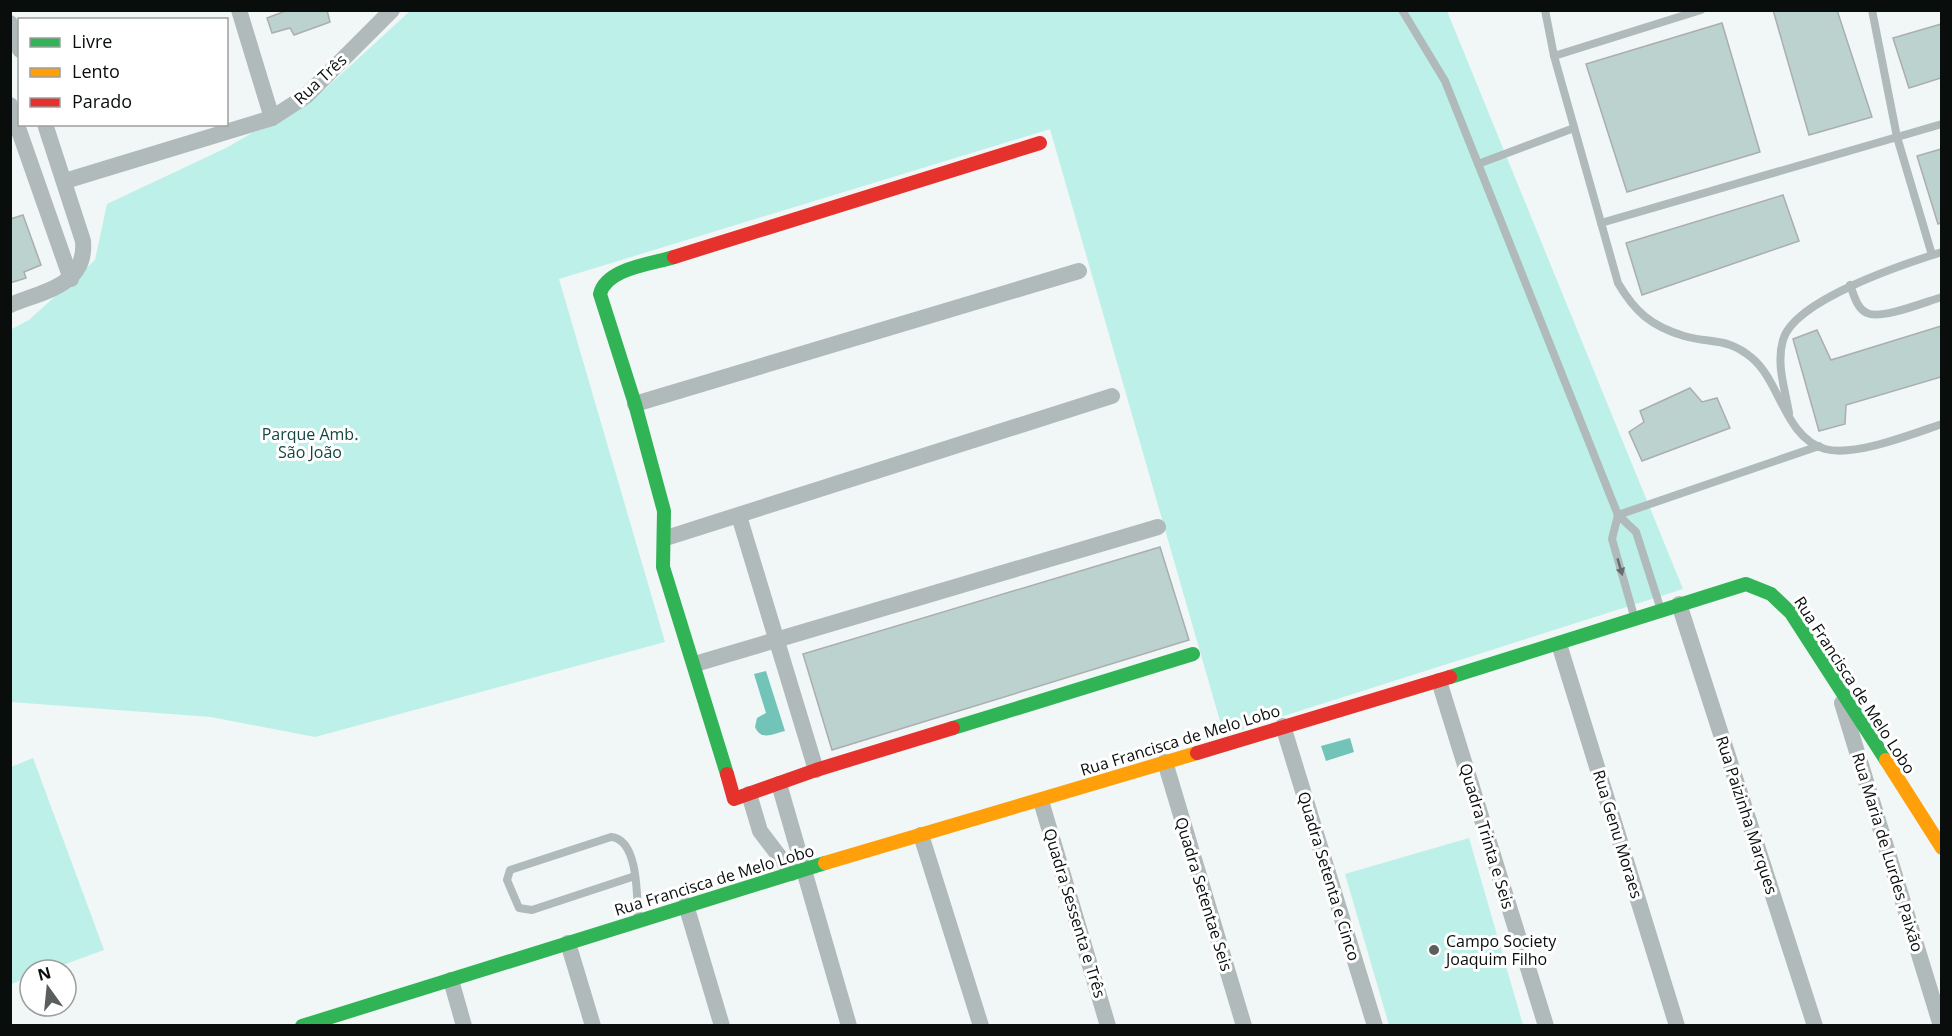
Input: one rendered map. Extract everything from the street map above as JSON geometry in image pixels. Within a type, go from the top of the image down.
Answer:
[{"type":"street","points":[[239,10],[272,118]]},
{"type":"street","name":"Rua Três","points":[[65,182],[272,118],[306,96],[392,10]]},
{"type":"street","points":[[10,23],[18,45]]},
{"type":"street","points":[[10,105],[71,279]]},
{"type":"street","points":[[10,306],[71,279],[80,267],[84,254],[83,241],[46,126]]},
{"type":"street","points":[[1040,143],[612,276],[602,286],[600,294],[635,404],[664,511],[666,538],[662,557],[663,567],[695,664],[734,799],[816,770],[1193,654]]},
{"type":"street","points":[[635,404],[1079,271]]},
{"type":"street","points":[[666,538],[1113,396]]},
{"type":"street","points":[[739,516],[816,770]]},
{"type":"street","points":[[695,664],[1158,527]]},
{"type":"street","name":"Rua Francisca de Melo Lobo","points":[[302,1026],[331,1021],[686,905],[1439,681],[1746,584],[1764,588],[1780,600],[1791,613],[1941,848]]},
{"type":"street","name":"Rua Paizinha Marques","points":[[1679,604],[1815,1026]]},
{"type":"street","name":"Rua Genu Moraes","points":[[1559,644],[1677,1026]]},
{"type":"street","name":"Rua Maria de Lurdes Paixão","points":[[1834,679],[1941,1026]]},
{"type":"street","name":"Quadra Trinta e Seis","points":[[1439,681],[1546,1026]]},
{"type":"street","name":"Quadra Setenta e Cinco","points":[[1283,726],[1375,1026]]},
{"type":"street","name":"Quadra Setentae Seis","points":[[1165,762],[1244,1026]]},
{"type":"street","points":[[779,784],[797,871],[849,1026]]},
{"type":"street","points":[[749,794],[760,831],[797,871]]},
{"type":"street","name":"Quadra Sessenta e Três","points":[[1041,801],[1108,1026]]},
{"type":"street","points":[[921,835],[981,1026]]},
{"type":"street","points":[[686,905],[722,1026]]},
{"type":"street","points":[[568,943],[593,1026]]},
{"type":"street","points":[[451,980],[464,1026]]},
{"type":"lane","points":[[1402,10],[1445,81],[1618,515],[1636,532],[1661,610]]},
{"type":"lane","points":[[1545,10],[1554,56],[1618,283],[1633,308],[1649,321],[1684,336],[1736,344],[1755,360],[1798,432],[1819,446],[1839,450],[1875,445],[1941,424]]},
{"type":"lane","points":[[1554,56],[1701,10]]},
{"type":"lane","points":[[1790,418],[1779,360],[1783,337],[1795,319],[1850,285],[1937,254],[1897,137],[1872,10]]},
{"type":"lane","points":[[1601,223],[1941,124]]},
{"type":"lane","points":[[1478,164],[1574,128]]},
{"type":"lane","points":[[1850,285],[1858,306],[1866,313],[1878,316],[1941,297]]},
{"type":"lane","points":[[1618,515],[1819,446]]},
{"type":"lane","points":[[1618,515],[1612,539],[1635,618]]},
{"type":"lane","points":[[635,876],[532,910],[519,908],[507,880],[510,870],[611,837],[618,838],[627,844],[635,876],[638,921]]},
{"type":"green space","name":"Parque Amb. São João","points":[[410,11],[1447,11],[1683,589],[1224,735],[1050,129],[559,279],[665,642],[315,737],[211,717],[11,702],[10,330],[29,320],[95,260],[107,204],[228,147],[324,90]]},
{"type":"green space","points":[[33,758],[104,950],[78,959],[18,958],[18,981],[11,984],[11,767]]},
{"type":"green space","name":"Campo Society Joaquim Filho","points":[[1469,838],[1523,1025],[1389,1025],[1345,874]]},
{"type":"shaded area","points":[[766,671],[785,731],[764,735],[755,727],[757,718],[766,713],[754,674]]},
{"type":"shaded area","points":[[1350,738],[1354,752],[1326,761],[1321,746]]},
{"type":"building","points":[[288,10],[327,10],[330,22],[294,35],[290,28],[272,33],[267,18]]},
{"type":"building","points":[[1773,10],[1837,10],[1872,117],[1809,135]]},
{"type":"building","points":[[1722,23],[1760,152],[1627,192],[1586,64]]},
{"type":"building","points":[[1941,24],[1941,78],[1909,88],[1893,38]]},
{"type":"building","points":[[1941,149],[1941,223],[1938,224],[1917,156]]},
{"type":"building","points":[[1783,195],[1799,241],[1642,295],[1626,243]]},
{"type":"building","points":[[23,215],[41,265],[24,272],[26,278],[10,283],[10,219]]},
{"type":"building","points":[[1941,326],[1941,377],[1846,405],[1845,424],[1819,431],[1793,339],[1817,330],[1831,360]]},
{"type":"building","points":[[1690,388],[1702,402],[1717,398],[1730,428],[1642,461],[1629,432],[1644,422],[1640,411]]},
{"type":"building","points":[[1160,547],[1189,640],[832,750],[803,654]]},
{"type":"traffic: fast","points":[[674,257],[620,273],[604,285],[600,294],[635,404],[664,511],[663,567],[727,774]]},
{"type":"traffic: fast","points":[[1450,677],[1746,584],[1771,594],[1791,613],[1886,760]]},
{"type":"traffic: fast","points":[[953,728],[1193,654]]},
{"type":"traffic: fast","points":[[302,1026],[825,863]]},
{"type":"traffic: slow","points":[[825,863],[1197,753]]},
{"type":"traffic: slow","points":[[1886,760],[1942,848]]},
{"type":"traffic: jam","points":[[674,257],[1040,143]]},
{"type":"traffic: jam","points":[[1197,753],[1450,677]]},
{"type":"traffic: jam","points":[[727,774],[734,799],[816,770],[953,728]]},
{"type":"place","name":"Campo Society Joaquim Filho","points":[[1434,950]]}]
